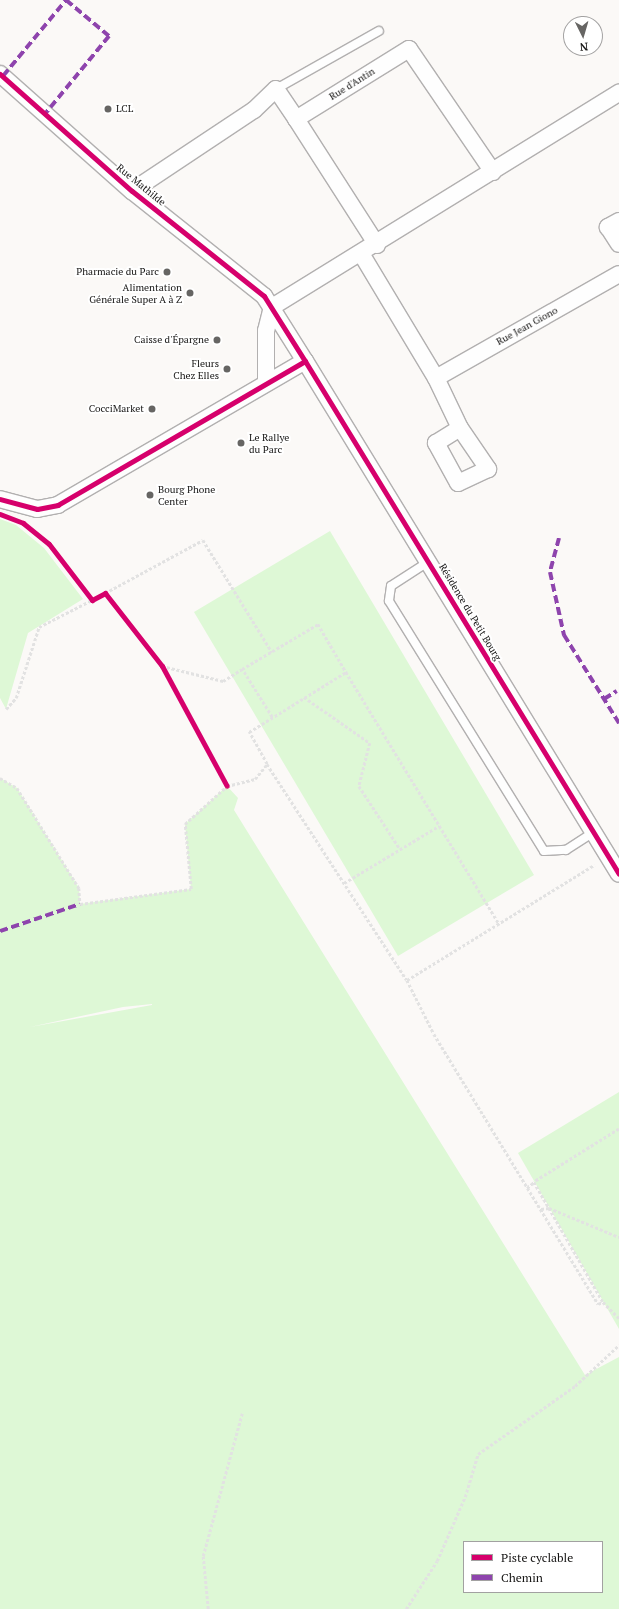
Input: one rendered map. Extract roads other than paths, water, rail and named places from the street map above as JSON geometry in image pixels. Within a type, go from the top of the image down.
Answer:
[{"type":"street","name":"Rue d'Antin","points":[[296,118],[409,49],[493,172]]},
{"type":"street","name":"Rue Mathilde","points":[[0,74],[132,191],[264,296],[304,361]]},
{"type":"street","points":[[132,191],[254,110],[276,88],[376,245]]},
{"type":"street","points":[[266,383],[266,331],[272,307],[362,254],[619,93]]},
{"type":"street","points":[[619,220],[608,227],[619,244]]},
{"type":"street","points":[[362,254],[436,378],[460,428]]},
{"type":"street","name":"Rue Jean Giono","points":[[436,378],[619,274]]},
{"type":"street","points":[[0,499],[37,510],[58,506],[304,361]]},
{"type":"street","name":"Résidence du Petit Bourg","points":[[304,361],[619,874]]},
{"type":"lane","points":[[276,88],[379,31]]},
{"type":"lane","points":[[428,562],[391,586],[389,601],[544,851],[566,850],[594,832]]},
{"type":"place","name":"LCL","points":[[108,109]]},
{"type":"place","name":"Pharmacie du Parc","points":[[167,272]]},
{"type":"place","name":"Alimentation Générale Super A à Z","points":[[190,293]]},
{"type":"place","name":"Caisse d'Épargne","points":[[217,340]]},
{"type":"place","name":"Fleurs Chez Elles","points":[[227,369]]},
{"type":"place","name":"CocciMarket","points":[[152,409]]},
{"type":"place","name":"Le Rallye du Parc","points":[[241,443]]},
{"type":"place","name":"Bourg Phone Center","points":[[150,495]]}]
